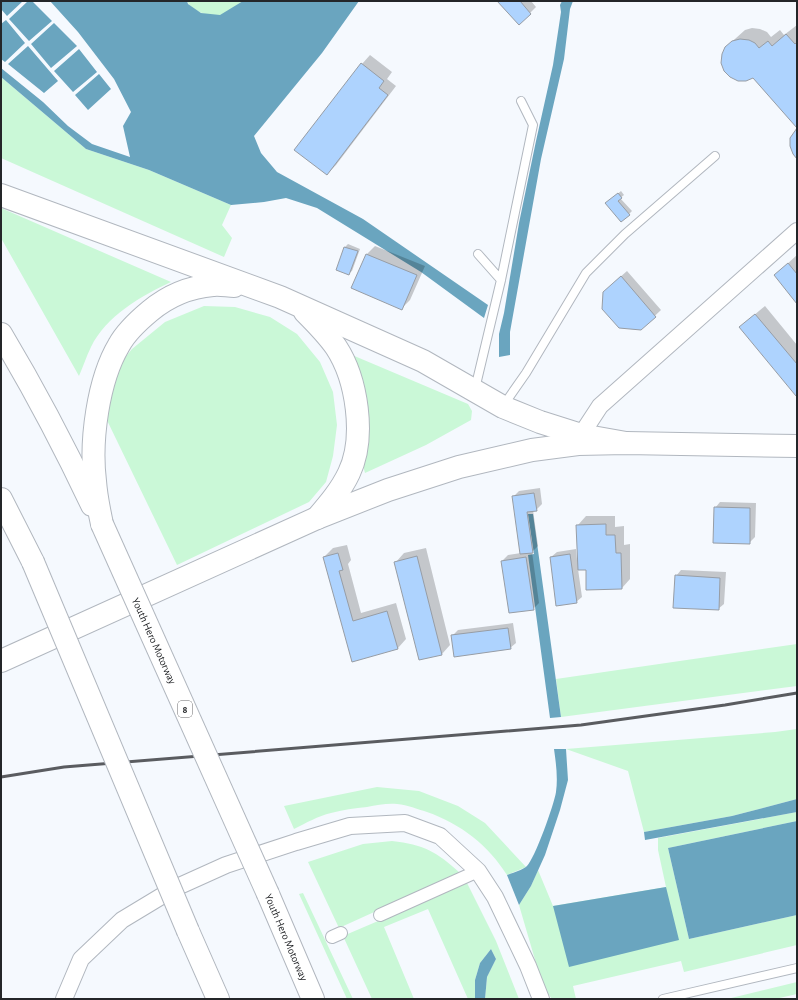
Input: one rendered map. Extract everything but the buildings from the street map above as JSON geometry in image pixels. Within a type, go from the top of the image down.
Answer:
[{"type":"main road","points":[[1,195],[280,297],[423,361],[503,407],[540,422],[581,435],[626,443]]},
{"type":"main road","points":[[102,524],[94,480],[94,443],[98,407],[106,373],[119,344],[136,323],[159,303],[184,290],[214,284],[247,288],[280,297],[304,311],[320,327],[336,347],[348,370],[354,394],[357,420],[357,448],[349,472],[337,495],[317,518]]},
{"type":"main road","name":"Youth Hero Motorway","points":[[1,334],[26,375],[68,453],[102,524],[268,894],[313,999]]},
{"type":"main road","points":[[1,661],[317,518],[388,490],[459,467],[532,450],[578,444],[626,443],[797,446]]},
{"type":"main road","points":[[1,499],[33,562],[218,999]]},
{"type":"main road","points":[[1,519],[33,562]]},
{"type":"street","points":[[581,435],[600,406],[797,231]]},
{"type":"street","points":[[64,999],[81,959],[122,920],[175,888],[226,865],[350,826],[405,823],[440,836],[478,871],[501,911],[528,966],[541,999]]},
{"type":"street","points":[[380,915],[478,871]]},
{"type":"lane","points":[[474,391],[501,280],[533,125],[521,101]]},
{"type":"lane","points":[[503,407],[526,373],[586,273],[625,234],[715,156]]},
{"type":"lane","points":[[478,254],[501,280]]},
{"type":"lane","points":[[662,999],[797,968]]},
{"type":"green space","points":[[187,1],[243,1],[227,13],[217,16],[207,15],[197,11],[189,5]]},
{"type":"green space","points":[[1,77],[86,149],[149,170],[231,205],[222,225],[232,238],[224,257],[1,158]]},
{"type":"green space","points":[[1,208],[171,282],[125,308],[106,326],[91,347],[79,376],[1,238]]},
{"type":"green space","points":[[204,306],[235,307],[270,317],[297,334],[320,362],[333,392],[337,425],[333,456],[326,482],[309,502],[177,565],[103,412],[123,360],[132,349],[165,322]]},
{"type":"green space","points":[[345,352],[468,404],[472,411],[471,420],[426,445],[365,473]]},
{"type":"green space","points":[[797,644],[797,686],[561,717],[556,679]]},
{"type":"green space","points":[[797,729],[797,799],[732,816],[644,832],[628,771],[566,749],[775,732]]},
{"type":"green space","points":[[377,787],[419,791],[458,806],[485,823],[526,867],[507,875],[491,854],[462,829],[439,817],[409,806],[386,804],[340,811],[326,814],[294,829],[284,806]]},
{"type":"green space","points":[[797,812],[797,821],[668,848],[689,939],[797,915],[797,945],[684,972],[681,961],[573,986],[576,999],[552,999],[543,987],[519,905],[531,886],[538,870],[553,906],[666,887],[658,850],[658,838]]},
{"type":"green space","points":[[392,841],[429,850],[444,859],[460,873],[339,928],[308,862],[363,844]]},
{"type":"green space","points":[[467,883],[496,941],[519,999],[485,999],[487,977],[496,959],[491,949],[480,963],[475,980],[475,999],[468,999],[428,909],[384,927],[414,999],[372,999],[343,936]]},
{"type":"green space","points":[[303,893],[353,999],[347,999],[299,894]]},
{"type":"green space","points":[[797,982],[797,994],[775,999],[727,999]]},
{"type":"water","points":[[1,1],[23,1],[7,16],[1,9]]},
{"type":"water","points":[[28,1],[32,1],[52,21],[29,41],[9,19]]},
{"type":"water","points":[[50,1],[187,1],[188,4],[201,13],[220,15],[243,1],[359,1],[322,53],[254,136],[261,153],[277,172],[363,219],[488,305],[484,318],[421,272],[317,208],[286,198],[231,205],[149,170],[86,149],[1,77],[1,68],[43,102],[68,126],[92,144],[130,157],[123,126],[131,112],[114,79],[78,32]]},
{"type":"water","points":[[562,1],[573,1],[570,9],[564,59],[541,159],[510,332],[510,355],[499,357],[499,334],[519,223],[553,65],[561,12],[560,5]]},
{"type":"water","points":[[6,20],[25,43],[5,62],[1,59],[1,24]]},
{"type":"water","points":[[54,23],[77,46],[51,68],[31,44]]},
{"type":"water","points":[[28,46],[58,81],[44,93],[8,64]]},
{"type":"water","points":[[79,49],[97,72],[73,92],[54,71]]},
{"type":"water","points":[[99,74],[111,89],[88,110],[75,95]]},
{"type":"water","points":[[528,514],[533,514],[561,717],[550,718],[528,555],[534,554]]},
{"type":"water","points":[[554,749],[566,749],[568,780],[545,855],[531,886],[519,905],[507,875],[527,866],[535,853],[544,831],[557,787]]},
{"type":"water","points":[[797,799],[797,812],[645,840],[644,832],[732,816]]},
{"type":"water","points":[[797,821],[797,915],[689,939],[668,848]]},
{"type":"water","points":[[666,887],[679,940],[569,967],[553,906]]},
{"type":"water","points":[[491,949],[496,959],[487,977],[485,999],[475,999],[475,980],[480,963]]},
{"type":"railway","points":[[1,777],[64,767],[581,725],[725,705],[797,693]]}]
